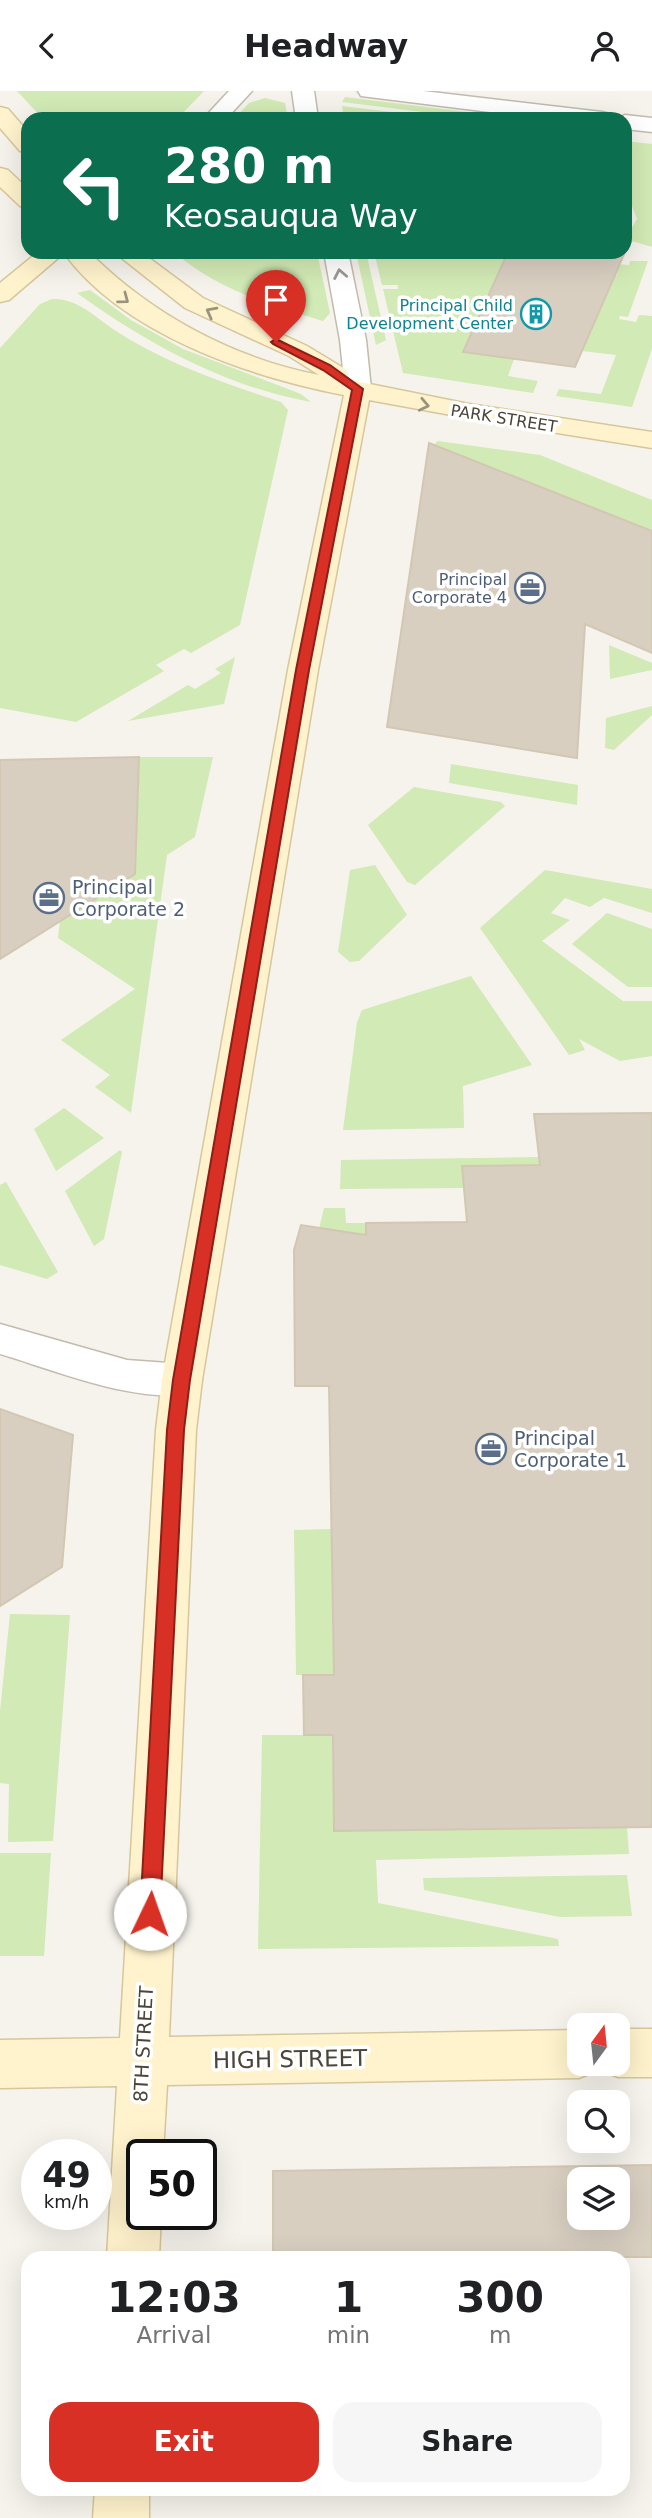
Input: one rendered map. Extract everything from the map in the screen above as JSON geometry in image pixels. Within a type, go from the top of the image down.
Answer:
[{"type":"main road","points":[[0,114],[21,138]]},
{"type":"main road","points":[[0,174],[21,194]]},
{"type":"main road","points":[[0,295],[44,259]]},
{"type":"main road","name":"PARK STREET","points":[[82,259],[125,300],[182,334],[223,353],[278,373],[454,411],[652,440]]},
{"type":"main road","points":[[135,259],[194,303],[298,351],[358,389]]},
{"type":"main road","name":"8TH STREET","points":[[133,2251],[176,1430],[181,1380],[303,670],[358,389]]},
{"type":"main road","points":[[630,2053],[652,2053]]},
{"type":"main road","name":"HIGH STREET","points":[[0,2064],[567,2054]]},
{"type":"main road","points":[[121,2518],[122,2496]]},
{"type":"street","points":[[222,112],[241,91]]},
{"type":"street","points":[[303,91],[306,112]]},
{"type":"street","points":[[369,91],[544,112]]},
{"type":"street","points":[[632,123],[652,125]]},
{"type":"street","name":"8TH STREET","points":[[337,259],[353,340],[358,389]]},
{"type":"street","points":[[0,1339],[127,1375],[181,1380]]},
{"type":"green space","points":[[17,91],[204,91],[184,112],[36,112]]},
{"type":"green space","points":[[345,97],[467,112],[423,112],[342,102]]},
{"type":"green space","points":[[265,98],[285,103],[287,112],[241,112],[249,103]]},
{"type":"green space","points":[[342,106],[392,112],[343,112]]},
{"type":"green space","points":[[632,142],[652,144],[652,247],[632,241],[632,227],[637,219],[632,206]]},
{"type":"green space","points":[[183,259],[318,259],[330,313],[323,321],[283,309],[226,286]]},
{"type":"green space","points":[[358,259],[368,259],[386,340],[376,345]]},
{"type":"green space","points":[[376,259],[510,259],[463,352],[514,359],[508,376],[538,381],[533,393],[403,373],[383,289],[398,289],[398,285],[382,285]]},
{"type":"green space","points":[[630,261],[648,261],[628,317],[620,316],[619,319],[636,322],[639,315],[652,316],[652,349],[632,407],[556,396],[559,389],[601,394],[616,355],[582,351],[611,275],[617,275],[616,264],[629,265]]},
{"type":"green space","points":[[90,290],[131,320],[183,349],[301,394],[311,402],[248,386],[188,361],[131,329],[77,293]]},
{"type":"green space","points":[[52,299],[69,301],[153,352],[216,380],[281,402],[288,410],[240,625],[191,653],[184,649],[156,665],[164,671],[76,722],[0,708],[0,348],[40,304]]},
{"type":"green space","points":[[438,441],[540,455],[652,500],[652,531],[433,445]]},
{"type":"green space","points":[[609,645],[652,663],[652,670],[610,679]]},
{"type":"green space","points":[[235,657],[224,704],[128,721],[188,685],[195,689],[221,673],[215,669]]},
{"type":"green space","points":[[652,706],[652,715],[614,750],[605,748],[606,718]]},
{"type":"green space","points":[[139,757],[213,757],[195,837],[167,855],[131,1113],[95,1087],[110,1075],[61,1040],[135,989],[58,938],[60,921],[135,874]]},
{"type":"green space","points":[[451,764],[578,785],[577,805],[449,783]]},
{"type":"green space","points":[[414,787],[501,802],[505,806],[415,885],[407,882],[368,825]]},
{"type":"green space","points":[[375,865],[407,915],[359,961],[350,962],[338,952],[350,870]]},
{"type":"green space","points":[[545,870],[652,889],[652,913],[604,898],[590,907],[565,898],[551,913],[570,920],[542,941],[623,1001],[652,1001],[652,1056],[620,1061],[579,1039],[585,1050],[569,1055],[480,928]]},
{"type":"green space","points":[[607,913],[652,929],[652,987],[628,987],[572,944]]},
{"type":"green space","points":[[471,976],[532,1065],[463,1086],[464,1128],[343,1130],[357,1022],[362,1010]]},
{"type":"green space","points":[[64,1108],[104,1138],[56,1171],[34,1129]]},
{"type":"green space","points":[[120,1150],[122,1152],[104,1239],[94,1246],[65,1191]]},
{"type":"green space","points":[[539,1157],[539,1165],[464,1188],[340,1189],[341,1160]]},
{"type":"green space","points":[[6,1182],[58,1272],[47,1279],[0,1265],[0,1185]]},
{"type":"green space","points":[[324,1208],[345,1208],[346,1223],[366,1223],[366,1246],[329,1329],[295,1329]]},
{"type":"green space","points":[[331,1529],[334,1675],[296,1675],[294,1530]]},
{"type":"green space","points":[[10,1614],[70,1615],[53,1841],[8,1842],[9,1784],[0,1783],[0,1711]]},
{"type":"green space","points":[[262,1735],[333,1735],[334,1831],[627,1827],[629,1854],[376,1860],[378,1903],[558,1939],[559,1946],[258,1949]]},
{"type":"green space","points":[[0,1853],[51,1853],[44,1956],[0,1956]]},
{"type":"green space","points":[[627,1875],[632,1916],[560,1917],[424,1890],[423,1878]]},
{"type":"building","name":"Principal Child Development Center","points":[[505,259],[622,259],[575,367],[463,352]]},
{"type":"building","name":"Principal Corporate 4","points":[[429,443],[652,531],[652,653],[585,624],[577,758],[387,727]]},
{"type":"building","name":"Principal Corporate 2","points":[[139,757],[135,874],[0,959],[0,760]]},
{"type":"building","name":"Principal Corporate 1","points":[[652,1113],[652,1827],[334,1831],[333,1735],[304,1735],[303,1675],[334,1675],[329,1386],[295,1386],[294,1250],[301,1225],[366,1235],[366,1223],[467,1222],[462,1166],[540,1165],[534,1114]]},
{"type":"building","points":[[0,1409],[73,1435],[62,1567],[0,1606]]},
{"type":"building","points":[[652,2165],[652,2257],[630,2257],[630,2251],[273,2251],[273,2171]]},
{"type":"place","name":"Principal Child Development Center","points":[[536,314]]},
{"type":"place","name":"Principal Corporate 4","points":[[530,588]]},
{"type":"place","name":"Principal Corporate 2","points":[[49,898]]},
{"type":"place","name":"Principal Corporate 1","points":[[491,1449]]},
{"type":"route","points":[[150,1914],[181,1380],[303,670],[358,389],[326,367],[276,342]]}]
